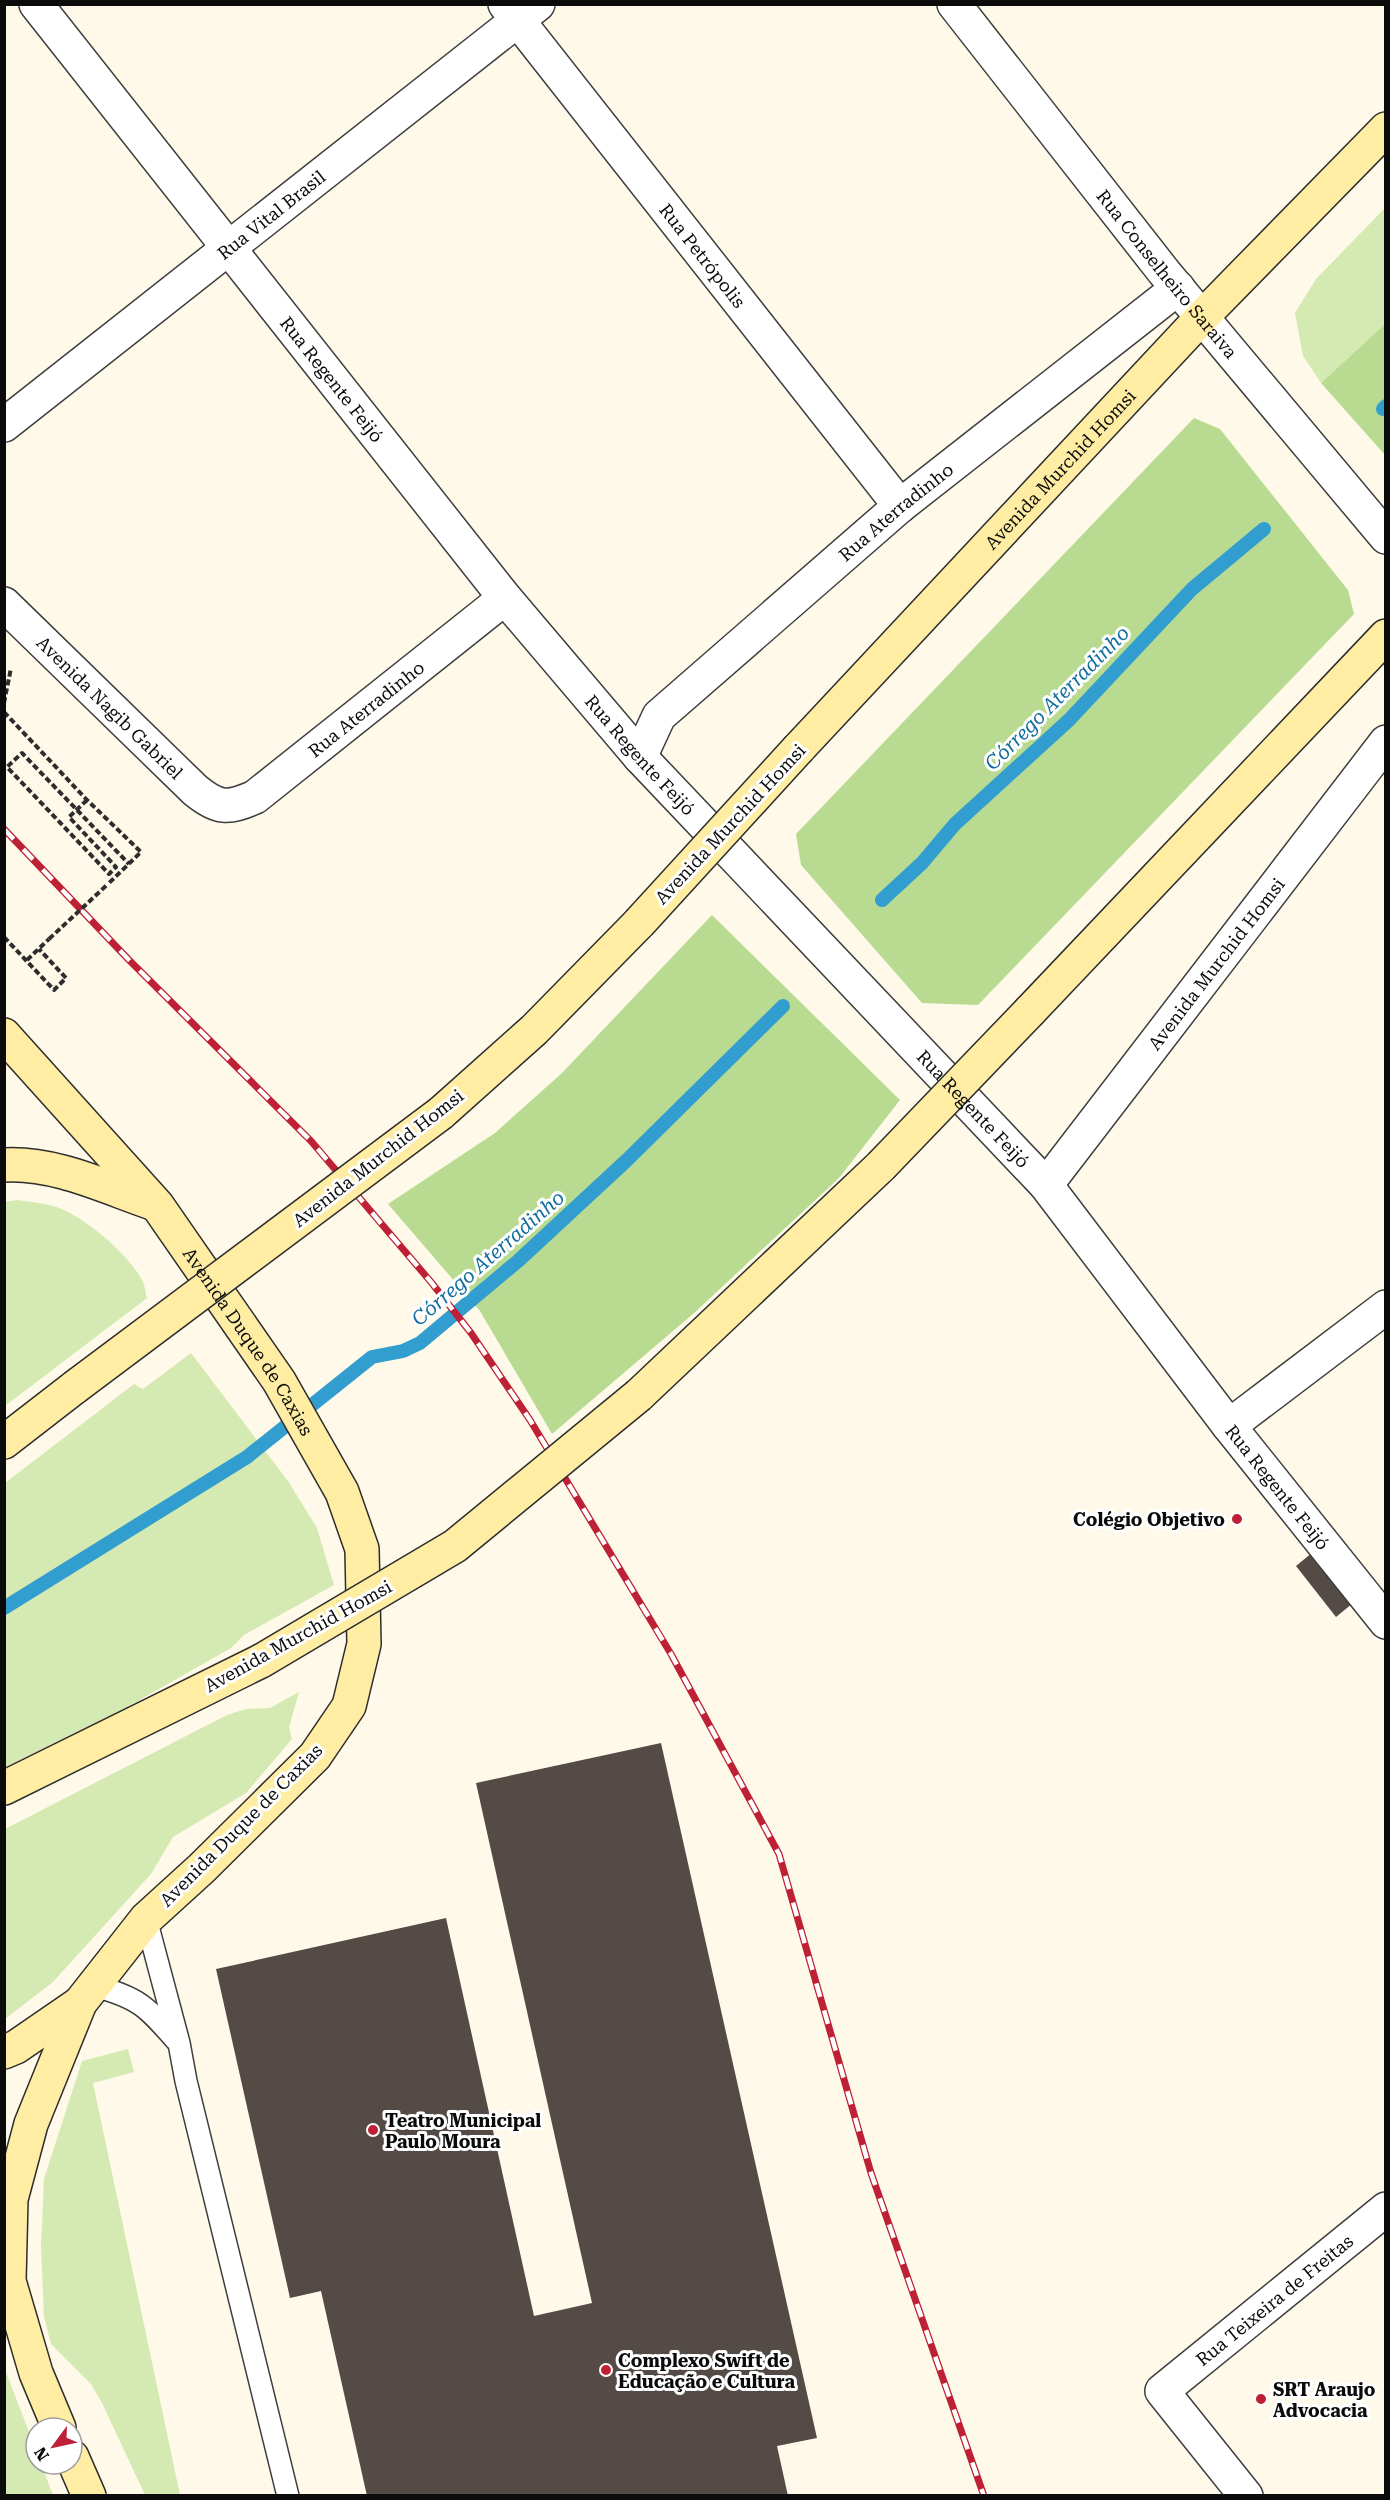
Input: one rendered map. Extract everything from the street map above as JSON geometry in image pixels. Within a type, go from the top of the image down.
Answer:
[{"type":"main road","name":"Avenida Murchid Homsi","points":[[4,1442],[441,1113],[534,1030],[639,923],[799,748],[1202,317],[1386,129]]},
{"type":"main road","name":"Avenida Murchid Homsi","points":[[4,1788],[261,1661],[455,1545],[639,1395],[881,1166],[1386,636]]},
{"type":"main road","name":"Avenida Duque de Caxias","points":[[4,1035],[157,1205],[279,1381],[342,1492],[362,1549],[363,1644],[349,1706],[315,1756],[202,1868],[146,1919],[87,1994],[31,2124],[11,2199],[9,2281],[36,2373],[55,2416]]},
{"type":"main road","points":[[4,1165],[58,1170],[157,1205]]},
{"type":"main road","points":[[4,2052],[16,2047],[87,1994]]},
{"type":"main road","points":[[80,2476],[89,2496]]},
{"type":"street","name":"Rua Regente Feijó","points":[[36,4],[505,598],[640,757],[1046,1185],[1229,1426],[1386,1622]]},
{"type":"street","name":"Rua Conselheiro Saraiva","points":[[954,4],[1178,288],[1386,537]]},
{"type":"street","name":"Rua Vital Brasil","points":[[4,425],[228,248],[520,10]]},
{"type":"street","name":"Rua Petrópolis","points":[[520,10],[900,506]]},
{"type":"street","name":"Rua Aterradinho","points":[[640,757],[659,716],[900,506],[1178,288]]},
{"type":"street","name":"Rua Aterradinho","points":[[220,806],[234,805],[255,797],[505,598]]},
{"type":"street","name":"Avenida Nagib Gabriel","points":[[4,604],[195,790],[207,801],[220,806]]},
{"type":"street","name":"Avenida Murchid Homsi","points":[[1046,1185],[1386,742]]},
{"type":"street","points":[[1229,1426],[1386,1307]]},
{"type":"street","name":"Rua Teixeira de Freitas","points":[[1246,2496],[1162,2391],[1386,2209]]},
{"type":"lane","points":[[146,1919],[179,2043],[191,2104],[288,2496]]},
{"type":"lane","points":[[87,1994],[117,1992],[139,2002],[179,2043]]},
{"type":"path","points":[[4,712],[87,800],[141,852],[27,960]]},
{"type":"path","points":[[87,800],[81,806],[75,812],[69,818],[116,867],[109,874],[7,767],[22,753],[71,804],[79,813],[129,864]]},
{"type":"path","points":[[4,938],[54,990],[66,978],[39,949]]},
{"type":"green space","points":[[1385,208],[1385,324],[1321,383],[1303,356],[1295,313],[1316,279]]},
{"type":"green space","points":[[1385,324],[1385,455],[1321,383]]},
{"type":"green space","points":[[1194,418],[1220,429],[1348,590],[1354,614],[978,1005],[922,1003],[801,865],[796,834]]},
{"type":"green space","points":[[712,915],[900,1100],[839,1178],[693,1314],[552,1434],[480,1311],[388,1204],[495,1133],[562,1073]]},
{"type":"green space","points":[[17,1200],[59,1208],[82,1220],[106,1238],[136,1270],[143,1282],[147,1298],[5,1406],[5,1202]]},
{"type":"green space","points":[[191,1353],[288,1481],[317,1528],[334,1585],[244,1635],[231,1648],[101,1722],[5,1768],[5,1483],[134,1384],[143,1389]]},
{"type":"green space","points":[[299,1692],[289,1727],[292,1739],[246,1793],[173,1837],[151,1874],[53,1982],[5,2019],[5,1829],[227,1715],[246,1709],[270,1708]]},
{"type":"green space","points":[[128,2049],[134,2072],[93,2083],[180,2495],[145,2495],[102,2403],[91,2384],[51,2344],[44,2317],[41,2246],[44,2179],[82,2061]]},
{"type":"green space","points":[[4,2367],[24,2419],[24,2476],[46,2476],[53,2495],[5,2495]]},
{"type":"building","points":[[1319,1547],[1358,1599],[1336,1617],[1296,1566]]},
{"type":"building","name":"Teatro Municipal Paulo Moura","points":[[661,1743],[817,2438],[777,2446],[788,2496],[367,2496],[321,2291],[290,2298],[216,1969],[446,1918],[534,2316],[592,2303],[476,1783]]},
{"type":"waterway","name":"Córrego Aterradinho","points":[[1383,409],[1386,406]]},
{"type":"waterway","name":"Córrego Aterradinho","points":[[882,900],[922,863],[955,824],[1069,720],[1192,589],[1264,529]]},
{"type":"waterway","name":"Córrego Aterradinho","points":[[4,1608],[247,1457],[372,1357],[403,1351],[420,1343],[518,1261],[627,1160],[783,1006]]},
{"type":"railway","points":[[4,829],[129,960],[311,1141],[431,1282],[471,1333],[530,1420],[671,1654],[779,1854],[871,2173],[984,2496]]},
{"type":"place","name":"Colégio Objetivo","points":[[1237,1519]]},
{"type":"place","name":"Teatro Municipal Paulo Moura","points":[[373,2130]]},
{"type":"place","name":"Complexo Swift de Educação e Cultura","points":[[606,2370]]},
{"type":"place","name":"SRT Araujo Advocacia","points":[[1261,2399]]}]
